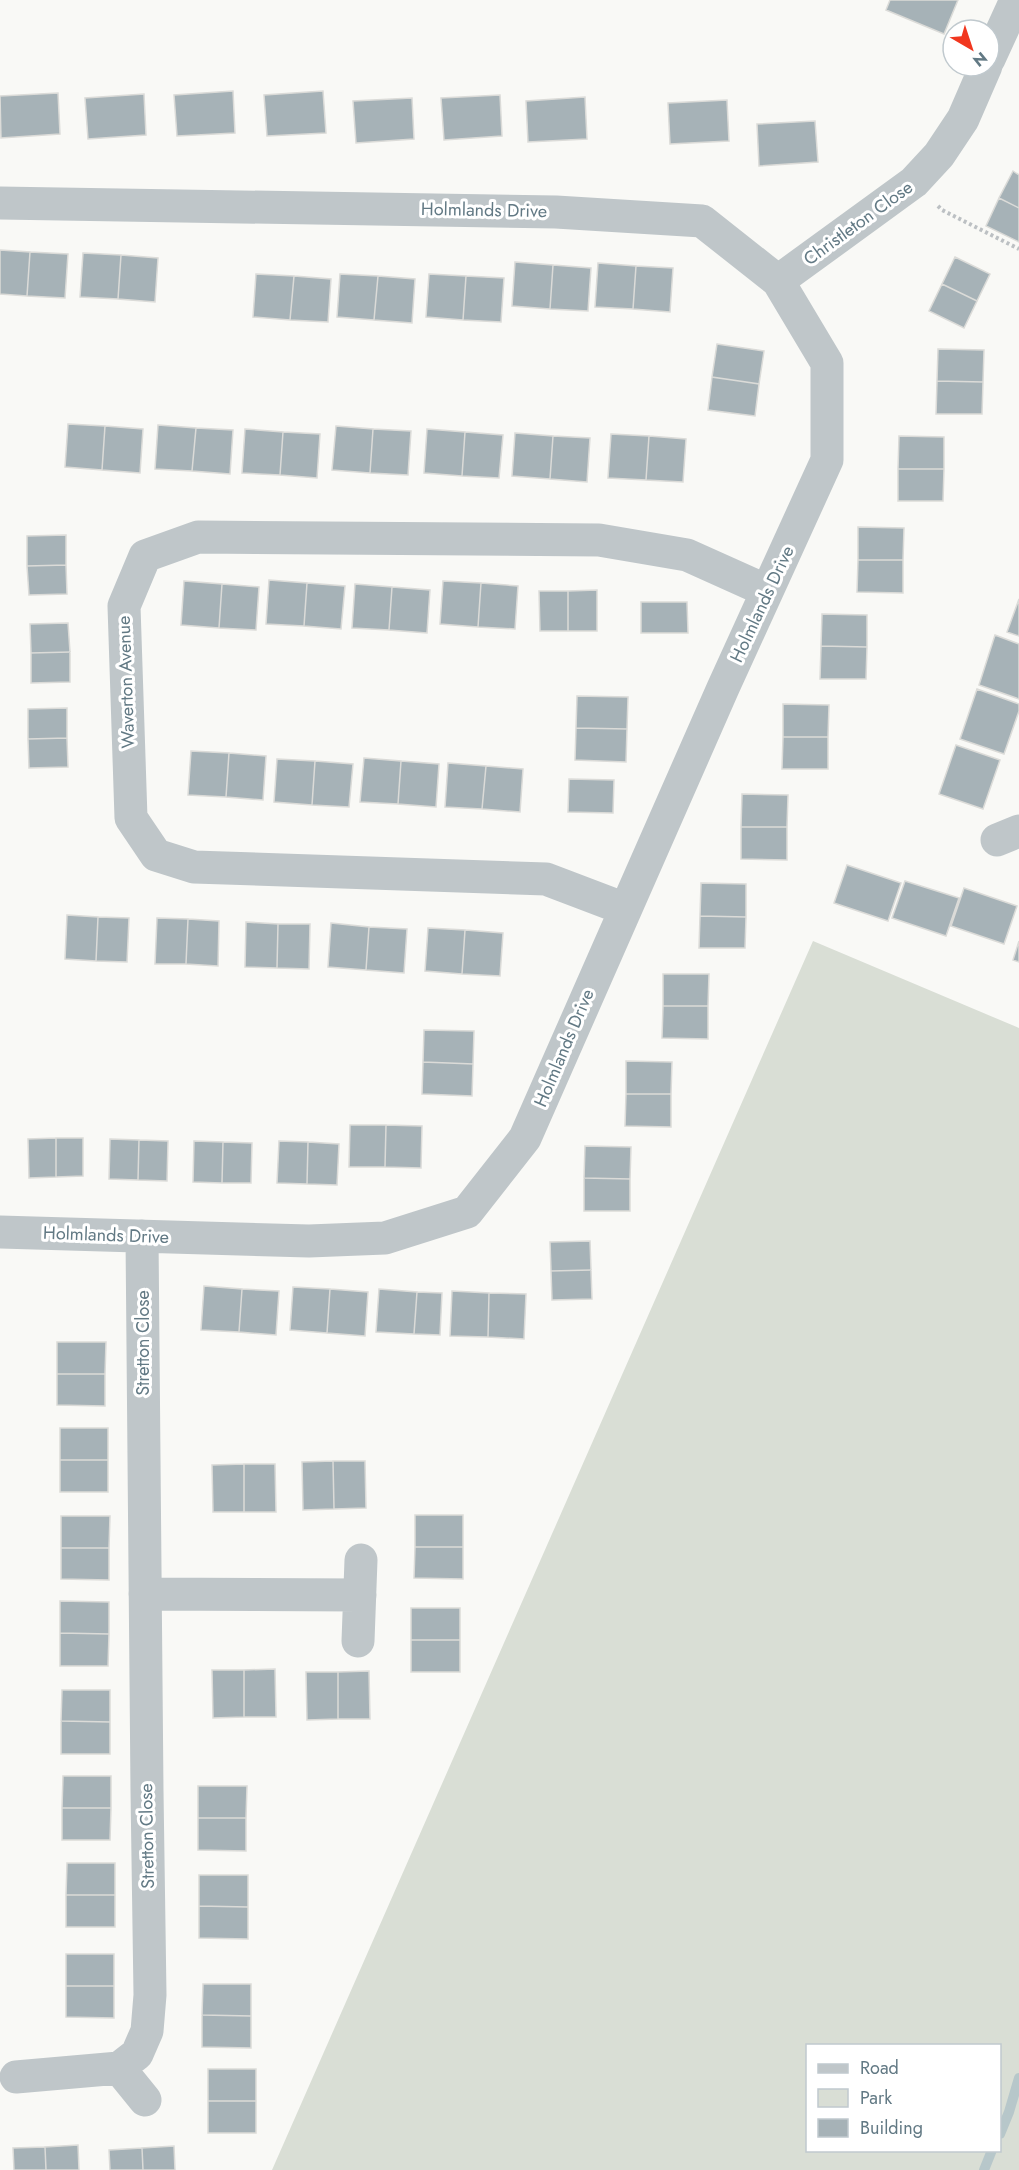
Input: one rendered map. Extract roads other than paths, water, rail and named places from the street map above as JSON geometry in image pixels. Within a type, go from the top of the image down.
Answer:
[{"type":"street","points":[[1001,33],[1016,0]]},
{"type":"street","name":"Christleton Close","points":[[778,281],[915,182],[939,155],[963,119],[981,78]]},
{"type":"street","name":"Holmlands Drive","points":[[0,203],[556,212],[702,221],[778,281],[827,363],[827,460],[625,909],[525,1138],[467,1212],[385,1238],[309,1241],[0,1232]]},
{"type":"street","name":"Waverton Avenue","points":[[625,909],[546,879],[194,867],[156,855],[131,818],[130,807],[124,606],[145,556],[198,537],[599,540],[687,555],[767,591]]},
{"type":"street","name":"Stretton Close","points":[[119,2068],[137,2054],[147,2031],[150,1995],[142,1236]]},
{"type":"street","points":[[358,1641],[361,1560]]},
{"type":"street","points":[[145,1594],[360,1595]]},
{"type":"street","points":[[16,2077],[119,2068],[145,2100]]},
{"type":"waterway","points":[[1001,2132],[1019,2078]]},
{"type":"waterway","points":[[984,2170],[991,2152]]}]
